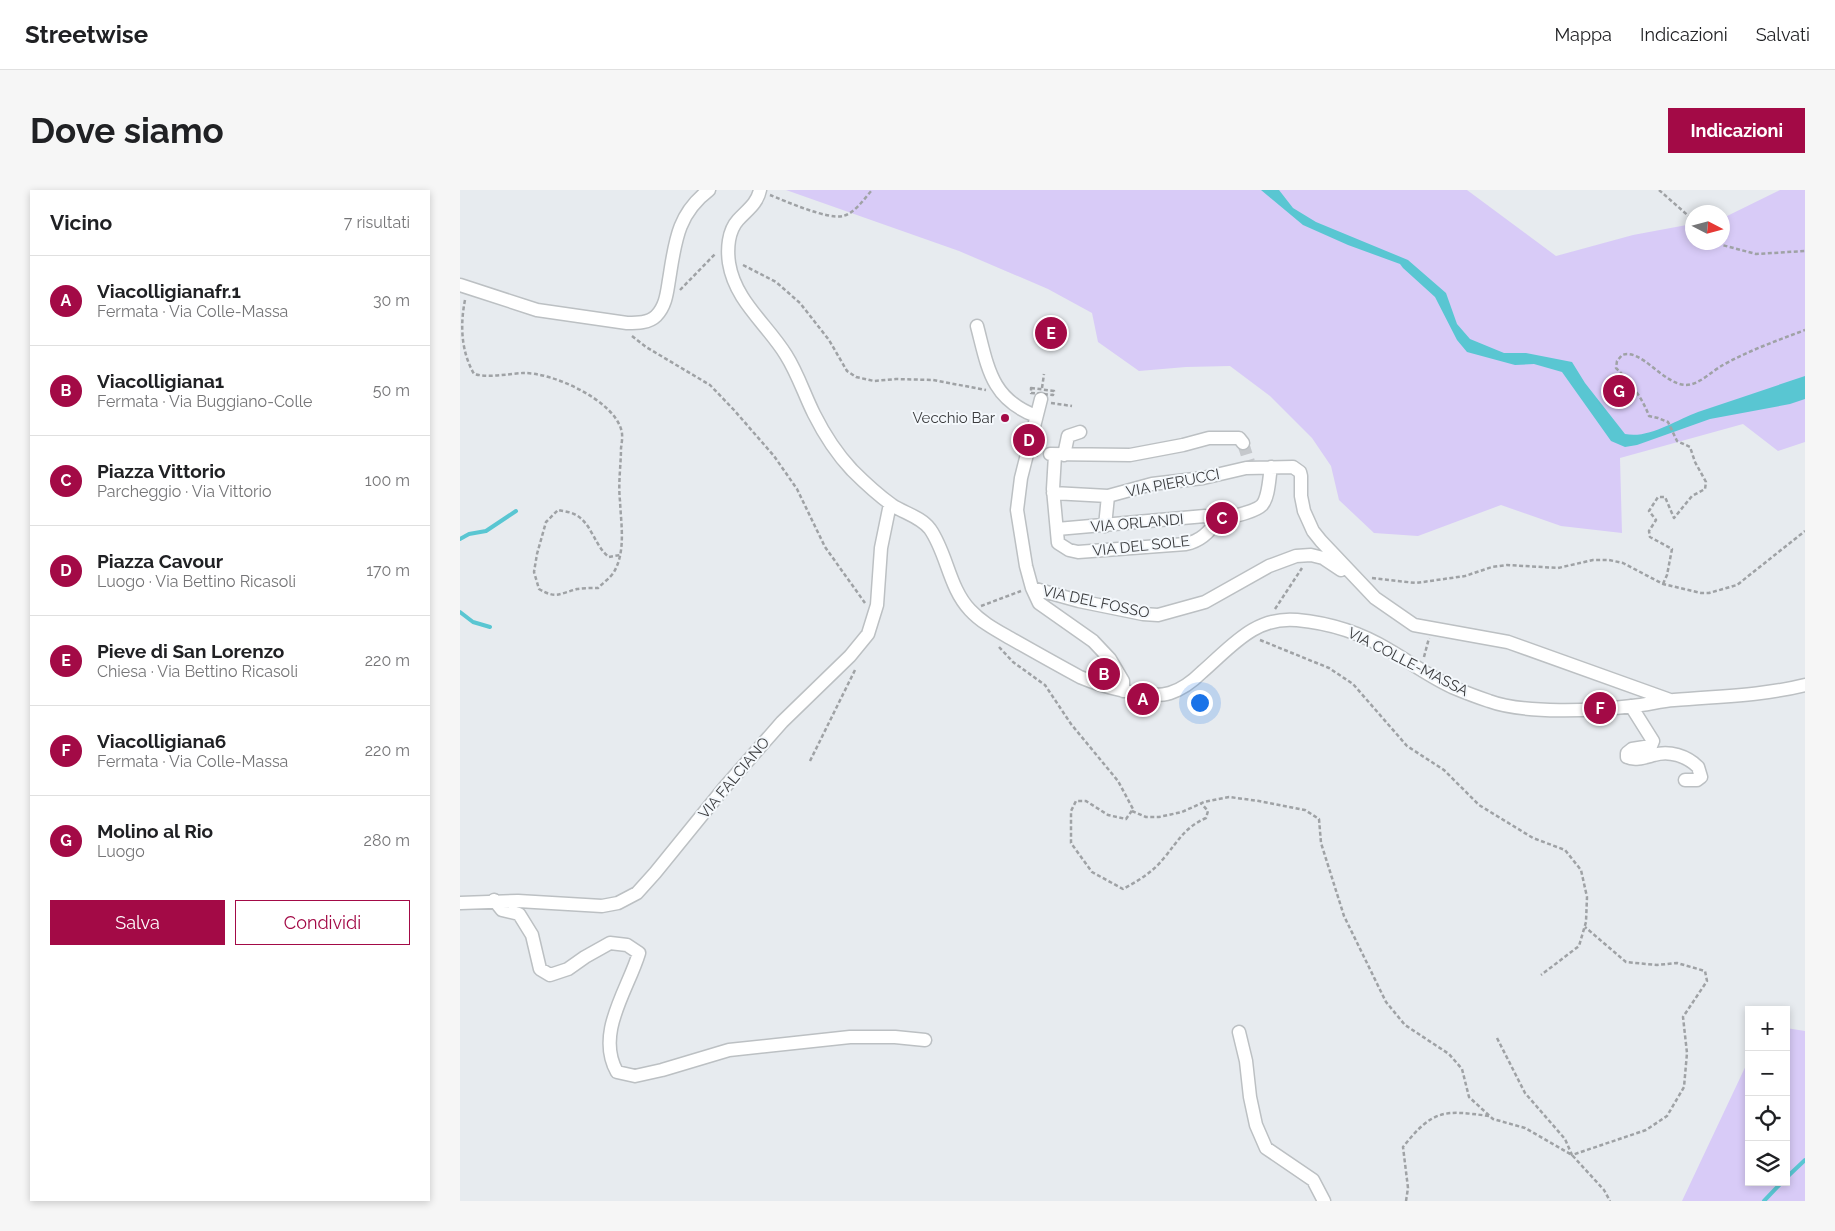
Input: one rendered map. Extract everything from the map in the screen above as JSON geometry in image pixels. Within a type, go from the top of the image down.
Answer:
[{"type":"street","points":[[464,287],[537,310],[612,322],[639,323],[652,319],[657,315],[666,297],[675,243],[681,223],[693,204],[709,190]]},
{"type":"street","points":[[760,190],[758,199],[736,222],[731,232],[728,256],[736,285],[748,306],[787,356],[828,439],[852,470],[890,504],[922,521],[928,527],[937,541],[962,600],[969,610]]},
{"type":"street","points":[[977,326],[990,375],[1002,394],[1006,400],[1022,411],[1036,416]]},
{"type":"street","points":[[1041,396],[1020,478],[1017,510],[1026,566],[1032,588],[1039,603],[1093,641],[1110,659],[1123,681],[1123,690]]},
{"type":"street","points":[[1057,529],[1054,493],[1056,454],[1068,436],[1080,432]]},
{"type":"street","points":[[1056,454],[1130,455],[1209,438],[1239,438],[1243,443]]},
{"type":"street","name":"VIA PIERUCCI","points":[[1054,493],[1108,496],[1152,484],[1203,478],[1249,465],[1293,467],[1300,472],[1302,504],[1313,531],[1353,576]]},
{"type":"street","points":[[1217,520],[1251,511],[1262,504],[1267,491],[1271,467]]},
{"type":"street","points":[[1105,526],[1108,496]]},
{"type":"street","name":"VIA FALCIANO","points":[[460,903],[494,900],[602,906],[618,903],[637,893],[724,788],[782,722],[868,634],[880,584],[881,548],[890,504]]},
{"type":"street","name":"VIA ORLANDI","points":[[1057,529],[1205,516],[1217,520]]},
{"type":"street","name":"VIA DEL SOLE","points":[[1057,529],[1058,543],[1069,550],[1078,552],[1175,546],[1194,542],[1203,537],[1217,520]]},
{"type":"street","points":[[1311,555],[1323,558],[1353,576],[1375,598],[1414,625],[1508,642],[1672,700]]},
{"type":"street","name":"VIA DEL FOSSO","points":[[1032,588],[1080,601],[1143,614],[1158,615],[1205,602],[1278,562],[1296,556],[1311,555]]},
{"type":"street","name":"VIA COLLE-MASSA","points":[[969,610],[991,627],[1080,677],[1123,690],[1158,694],[1168,694],[1180,690],[1192,682],[1254,628],[1276,619],[1298,620],[1339,627],[1373,641],[1452,687],[1491,702],[1511,707],[1543,710],[1631,706],[1672,700],[1753,695],[1805,685]]},
{"type":"street","points":[[1631,706],[1653,741],[1651,746],[1632,749],[1627,753],[1627,757],[1637,759],[1668,753],[1686,758],[1698,767],[1701,777],[1697,780],[1685,780]]},
{"type":"street","points":[[494,900],[502,910],[519,914],[532,935],[540,970],[550,975],[568,969],[585,956],[610,943],[627,945],[639,952],[634,970],[618,1005],[609,1041],[610,1060],[617,1072],[635,1076],[729,1050],[850,1037],[896,1037],[926,1040]]},
{"type":"street","points":[[1239,1032],[1246,1061],[1250,1097],[1256,1125],[1266,1148],[1313,1180],[1324,1201]]},
{"type":"path","points":[[760,190],[827,215],[842,216],[852,211],[872,190]]},
{"type":"path","points":[[1660,190],[1685,213]]},
{"type":"path","points":[[1730,247],[1756,254],[1805,250]]},
{"type":"path","points":[[677,294],[718,252],[776,282],[800,302],[829,340],[847,371],[856,377],[874,381],[896,379],[933,380],[1002,394]]},
{"type":"path","points":[[464,287],[462,336],[465,353],[474,374],[485,377],[524,373],[545,376],[565,383],[600,402],[622,429],[619,499],[622,536],[620,554],[614,572],[598,588],[579,589],[562,595],[551,596],[539,588],[534,572],[537,554],[546,522],[558,510],[575,514],[588,525],[601,552],[609,558],[620,554]]},
{"type":"path","points":[[612,322],[646,347],[710,385],[734,410],[774,456],[797,489],[825,547],[874,615]]},
{"type":"path","points":[[1663,584],[1672,549],[1650,537],[1649,532],[1656,520],[1649,510],[1658,497],[1665,497],[1674,518],[1692,496],[1705,489],[1706,482],[1695,462],[1690,447],[1677,441],[1670,424],[1649,416],[1645,404],[1627,378],[1616,368],[1617,361],[1622,354],[1636,354],[1662,376],[1673,382],[1684,385],[1693,384],[1724,364],[1755,348],[1805,330]]},
{"type":"path","points":[[1044,374],[1041,396],[1072,406]]},
{"type":"path","points":[[1353,576],[1416,583],[1465,576],[1507,564],[1558,568],[1593,560],[1609,560],[1623,563],[1663,584],[1701,593],[1737,585],[1805,531]]},
{"type":"path","points":[[1266,622],[1311,555]]},
{"type":"path","points":[[969,610],[1032,588]]},
{"type":"path","points":[[1422,670],[1431,627]]},
{"type":"path","points":[[1242,638],[1255,637],[1329,668],[1352,684],[1407,746],[1444,770],[1479,805],[1534,838],[1565,850],[1581,870],[1588,897],[1585,927],[1579,946],[1541,975]]},
{"type":"path","points":[[996,644],[1013,662],[1045,685],[1071,724],[1118,781],[1134,809],[1126,819],[1108,815],[1086,801],[1076,802],[1071,811],[1071,843],[1092,872],[1123,889],[1141,879],[1163,859],[1178,838],[1196,823],[1206,818],[1208,811],[1201,803]]},
{"type":"path","points":[[810,761],[859,663]]},
{"type":"path","points":[[1132,811],[1146,817],[1159,818],[1182,812],[1201,803],[1229,798],[1252,800],[1305,810],[1319,819],[1321,843],[1344,916],[1386,1002],[1405,1025],[1449,1054],[1462,1070],[1470,1097],[1491,1117]]},
{"type":"path","points":[[1572,1155],[1646,1130],[1667,1116],[1684,1087],[1687,1053],[1683,1017],[1707,981],[1706,971],[1677,963],[1657,965],[1626,962],[1585,927]]},
{"type":"path","points":[[1497,1038],[1525,1093],[1565,1139],[1572,1155]]},
{"type":"path","points":[[1406,1201],[1408,1188],[1403,1147],[1415,1132],[1436,1115],[1458,1112],[1491,1117],[1525,1128],[1572,1155],[1604,1190],[1610,1201]]},
{"type":"shaded area","points":[[786,190],[1467,190],[1556,256],[1633,235],[1685,225],[1685,250],[1730,250],[1730,215],[1780,190],[1805,190],[1805,442],[1778,451],[1743,424],[1620,458],[1622,533],[1561,526],[1501,505],[1418,536],[1374,533],[1339,500],[1331,466],[1312,438],[1270,396],[1230,366],[1139,371],[1098,342],[1092,313],[1048,289],[959,251]]},
{"type":"shaded area","points":[[1790,1029],[1805,1031],[1805,1201],[1682,1201],[1745,1067],[1745,1186],[1790,1186]]},
{"type":"water","points":[[1261,190],[1279,190],[1293,208],[1316,222],[1408,260],[1446,293],[1457,324],[1470,339],[1504,353],[1526,353],[1572,362],[1585,383],[1625,434],[1634,435],[1653,431],[1698,412],[1805,376],[1805,399],[1790,404],[1710,419],[1637,445],[1625,447],[1611,441],[1562,372],[1534,364],[1515,365],[1467,352],[1457,340],[1435,297],[1400,264],[1348,245],[1303,225]]},
{"type":"waterway","points":[[460,539],[469,534],[486,531],[516,511]]},
{"type":"waterway","points":[[460,612],[473,622],[490,627]]},
{"type":"waterway","points":[[1790,1174],[1805,1160]]},
{"type":"waterway","points":[[1764,1201],[1778,1186]]},
{"type":"tunnel","points":[[1243,443],[1249,462]]},
{"type":"tunnel","points":[[1028,448],[1050,454]]},
{"type":"place","name":"Pieve di San Lorenzo","points":[[1051,333]]},
{"type":"place","name":"Molino al Rio","points":[[1619,391]]},
{"type":"place","name":"Vecchio Bar","points":[[1005,418]]},
{"type":"place","name":"Piazza Cavour","points":[[1029,440]]},
{"type":"place","name":"Piazza Vittorio","points":[[1222,518]]},
{"type":"place","name":"Viacolligiana1","points":[[1104,674]]},
{"type":"place","name":"Viacolligianafr.1","points":[[1143,699]]},
{"type":"place","name":"Viacolligiana6","points":[[1600,708]]}]
